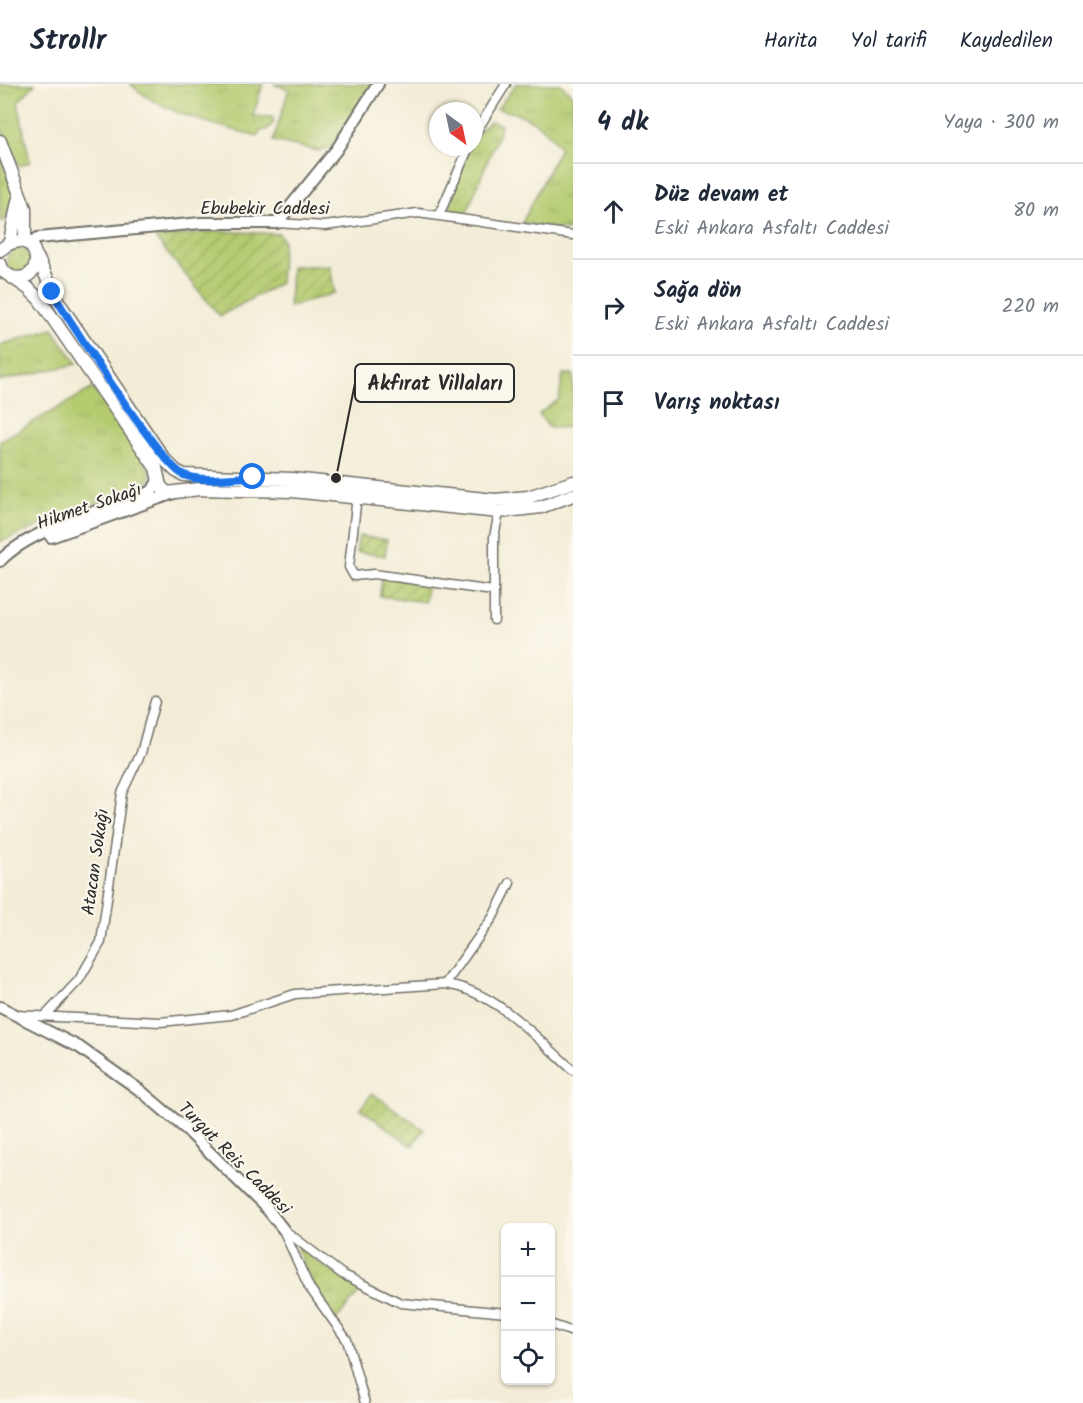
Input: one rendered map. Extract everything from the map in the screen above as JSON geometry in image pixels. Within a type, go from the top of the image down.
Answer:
[{"type":"main road","points":[[0,141],[25,208],[27,243],[37,257],[58,303],[164,459],[181,477],[182,484],[174,493]]},
{"type":"main road","points":[[4,248],[18,210],[16,179]]},
{"type":"main road","points":[[4,248],[27,243]]},
{"type":"main road","points":[[3,271],[26,276],[34,268],[37,257]]},
{"type":"main road","points":[[3,271],[28,288],[40,300],[156,468],[161,489],[167,493],[199,489],[292,490],[499,512],[541,507],[573,495]]},
{"type":"main road","points":[[159,479],[166,471],[176,471],[190,477],[292,479],[495,500],[528,497],[573,482]]},
{"type":"street","points":[[277,223],[337,149],[378,84]]},
{"type":"street","points":[[483,121],[506,84]]},
{"type":"street","points":[[439,215],[465,156]]},
{"type":"street","name":"Ebubekir Caddesi","points":[[27,243],[38,238],[201,222],[325,226],[418,213],[573,235]]},
{"type":"street","name":"Hikmet Sokağı","points":[[13,547],[145,494],[152,490],[159,479]]},
{"type":"street","name":"Hikmet Sokağı","points":[[0,551],[93,524],[174,493]]},
{"type":"street","points":[[357,496],[349,567],[354,576],[374,574],[493,591]]},
{"type":"street","points":[[494,620],[494,537],[499,512]]},
{"type":"street","points":[[0,561],[13,547]]},
{"type":"street","name":"Atacan Sokağı","points":[[46,1015],[79,980],[101,942],[122,793],[141,753],[155,701]]},
{"type":"street","points":[[445,984],[494,917],[510,883]]},
{"type":"street","points":[[15,1015],[160,1022],[231,1015],[295,994],[445,984],[457,986],[489,1000],[573,1070]]},
{"type":"street","name":"Turgut Reis Caddesi","points":[[0,1007],[79,1047],[160,1106],[268,1210],[283,1229],[309,1287],[347,1340],[364,1403]]},
{"type":"street","points":[[283,1229],[327,1264],[379,1294],[414,1306],[501,1313]]},
{"type":"street","points":[[555,1325],[573,1332]]},
{"type":"green space","points":[[0,84],[35,84],[18,102],[30,162],[19,166],[0,126]]},
{"type":"green space","points":[[130,84],[263,84],[253,116],[272,117],[274,122],[268,129],[260,131],[258,137],[174,111],[144,95]]},
{"type":"green space","points":[[273,84],[374,84],[331,147],[319,151],[273,141],[289,89]]},
{"type":"green space","points":[[516,84],[561,84],[573,96],[573,231],[522,223],[560,148],[541,126],[533,121],[497,109]]},
{"type":"green space","points":[[491,121],[501,125],[467,212],[460,215],[450,213],[458,177],[467,156],[483,156],[484,127]]},
{"type":"green space","points":[[0,153],[13,187],[13,204],[5,221],[0,221]]},
{"type":"green space","points":[[216,231],[279,234],[283,240],[280,283],[220,316],[155,238]]},
{"type":"green space","points":[[19,249],[28,252],[31,261],[28,270],[19,273],[10,270],[7,261],[10,252]]},
{"type":"green space","points":[[291,266],[330,266],[335,293],[289,307]]},
{"type":"green space","points":[[53,329],[77,364],[0,381],[0,345]]},
{"type":"green space","points":[[563,374],[573,374],[573,427],[549,428],[539,414],[559,399]]},
{"type":"green space","points":[[93,388],[148,468],[151,475],[147,483],[0,542],[0,441]]},
{"type":"green space","points":[[359,536],[387,540],[385,556],[356,552]]},
{"type":"green space","points":[[382,576],[428,582],[425,602],[380,596]]},
{"type":"green space","points":[[372,1093],[424,1130],[412,1146],[361,1109]]},
{"type":"green space","points":[[299,1247],[324,1267],[362,1289],[337,1319],[317,1294],[297,1249]]},
{"type":"place","name":"Akfırat Villaları","points":[[336,478]]},
{"type":"route","points":[[52,292],[164,459],[176,471],[190,477],[253,477]]}]
